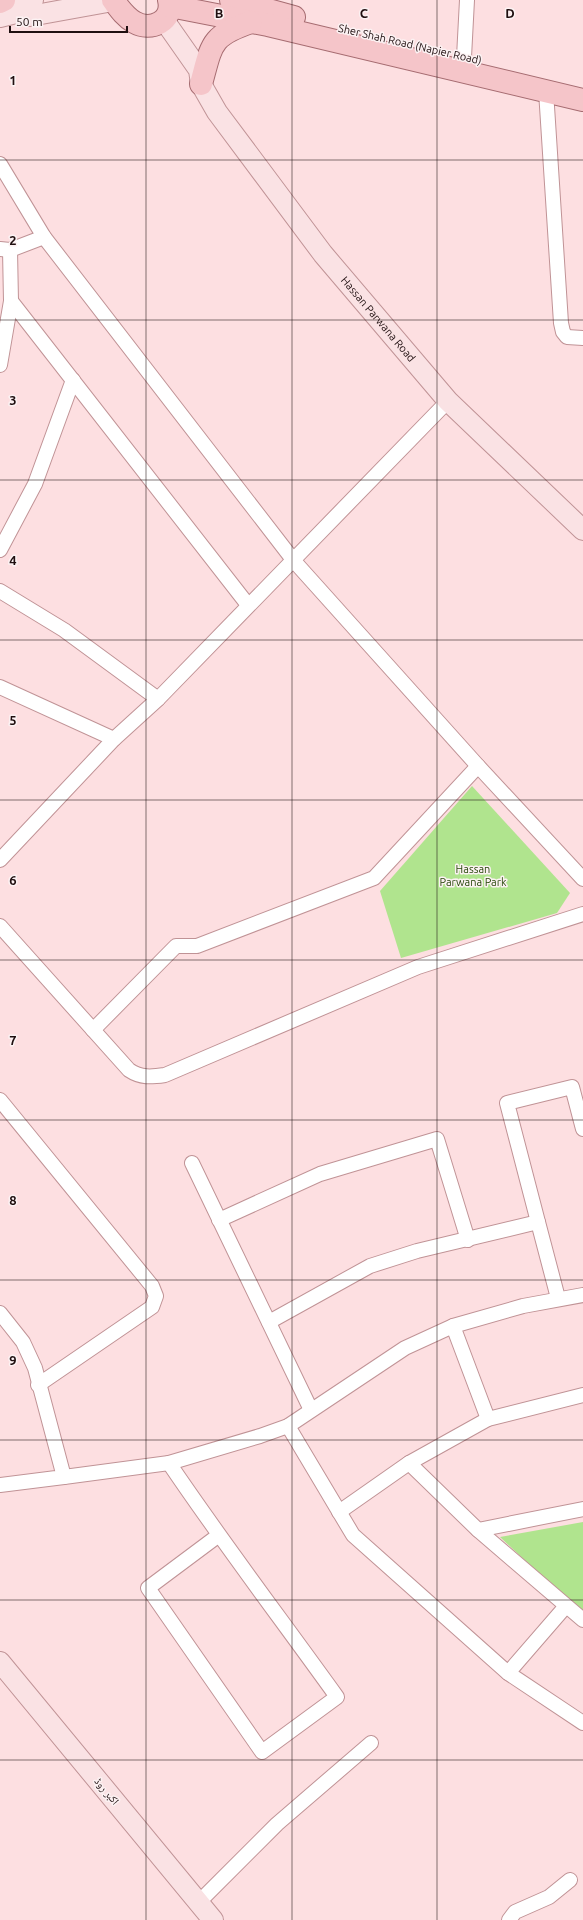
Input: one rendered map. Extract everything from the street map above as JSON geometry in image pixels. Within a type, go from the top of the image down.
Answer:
[{"type":"main road","points":[[5,8],[33,0]]},
{"type":"main road","points":[[5,8],[30,16],[113,0],[133,22],[143,26],[164,13],[264,19]]},
{"type":"main road","name":"Sher Shah Road (Napier Road)","points":[[234,1],[264,19],[583,100]]},
{"type":"main road","points":[[164,13],[190,77],[201,84],[210,51],[219,36],[231,29],[264,19]]},
{"type":"main road","name":"Sher Shah Road (Napier Road)","points":[[264,19],[464,57],[583,85]]},
{"type":"main road","name":"Hassan Parwana Road","points":[[201,84],[217,112],[324,254],[448,401],[583,530]]},
{"type":"main road","name":"اکبر روڈ","points":[[0,1662],[214,1920]]},
{"type":"street","points":[[464,57],[467,0]]},
{"type":"street","points":[[546,91],[561,323],[563,332],[567,337],[583,338]]},
{"type":"street","points":[[0,164],[44,236],[294,560],[478,766],[583,879]]},
{"type":"street","points":[[0,365],[11,301],[5,249],[44,236]]},
{"type":"street","points":[[11,301],[248,605]]},
{"type":"street","points":[[0,550],[35,484],[73,380]]},
{"type":"street","points":[[0,860],[114,739],[158,699],[448,401]]},
{"type":"street","points":[[0,591],[64,630],[158,699]]},
{"type":"street","points":[[0,687],[114,739]]},
{"type":"street","points":[[93,1030],[176,946],[197,946],[374,878],[478,766]]},
{"type":"street","points":[[0,926],[129,1070],[142,1076],[165,1075],[418,967],[583,914]]},
{"type":"street","points":[[558,1298],[507,1103],[578,1084],[583,1130]]},
{"type":"street","points":[[0,1100],[152,1286],[156,1296],[152,1307],[38,1385]]},
{"type":"street","points":[[219,1220],[320,1174],[437,1139],[468,1240]]},
{"type":"street","points":[[192,1164],[311,1410]]},
{"type":"street","points":[[269,1322],[370,1266],[417,1251],[538,1222]]},
{"type":"street","points":[[0,1486],[169,1463],[224,1448],[288,1426],[405,1348],[453,1326],[523,1306],[558,1298],[583,1295]]},
{"type":"street","points":[[0,1313],[23,1342],[35,1368],[38,1385],[64,1477]]},
{"type":"street","points":[[453,1326],[488,1419]]},
{"type":"street","points":[[339,1512],[409,1463],[488,1419],[583,1395]]},
{"type":"street","points":[[288,1426],[353,1535],[508,1673],[583,1723]]},
{"type":"street","points":[[169,1463],[219,1535],[337,1697],[262,1752],[148,1588],[219,1535]]},
{"type":"street","points":[[409,1463],[478,1530],[583,1620]]},
{"type":"street","points":[[478,1530],[583,1509]]},
{"type":"street","points":[[508,1673],[566,1606]]},
{"type":"street","points":[[198,1902],[277,1824],[371,1743]]},
{"type":"street","points":[[509,1920],[515,1912],[549,1897],[570,1880]]},
{"type":"green space","name":"Hassan Parwana Park","points":[[472,786],[570,893],[557,913],[401,958],[380,891]]},
{"type":"green space","points":[[583,1522],[583,1615],[500,1537]]}]
